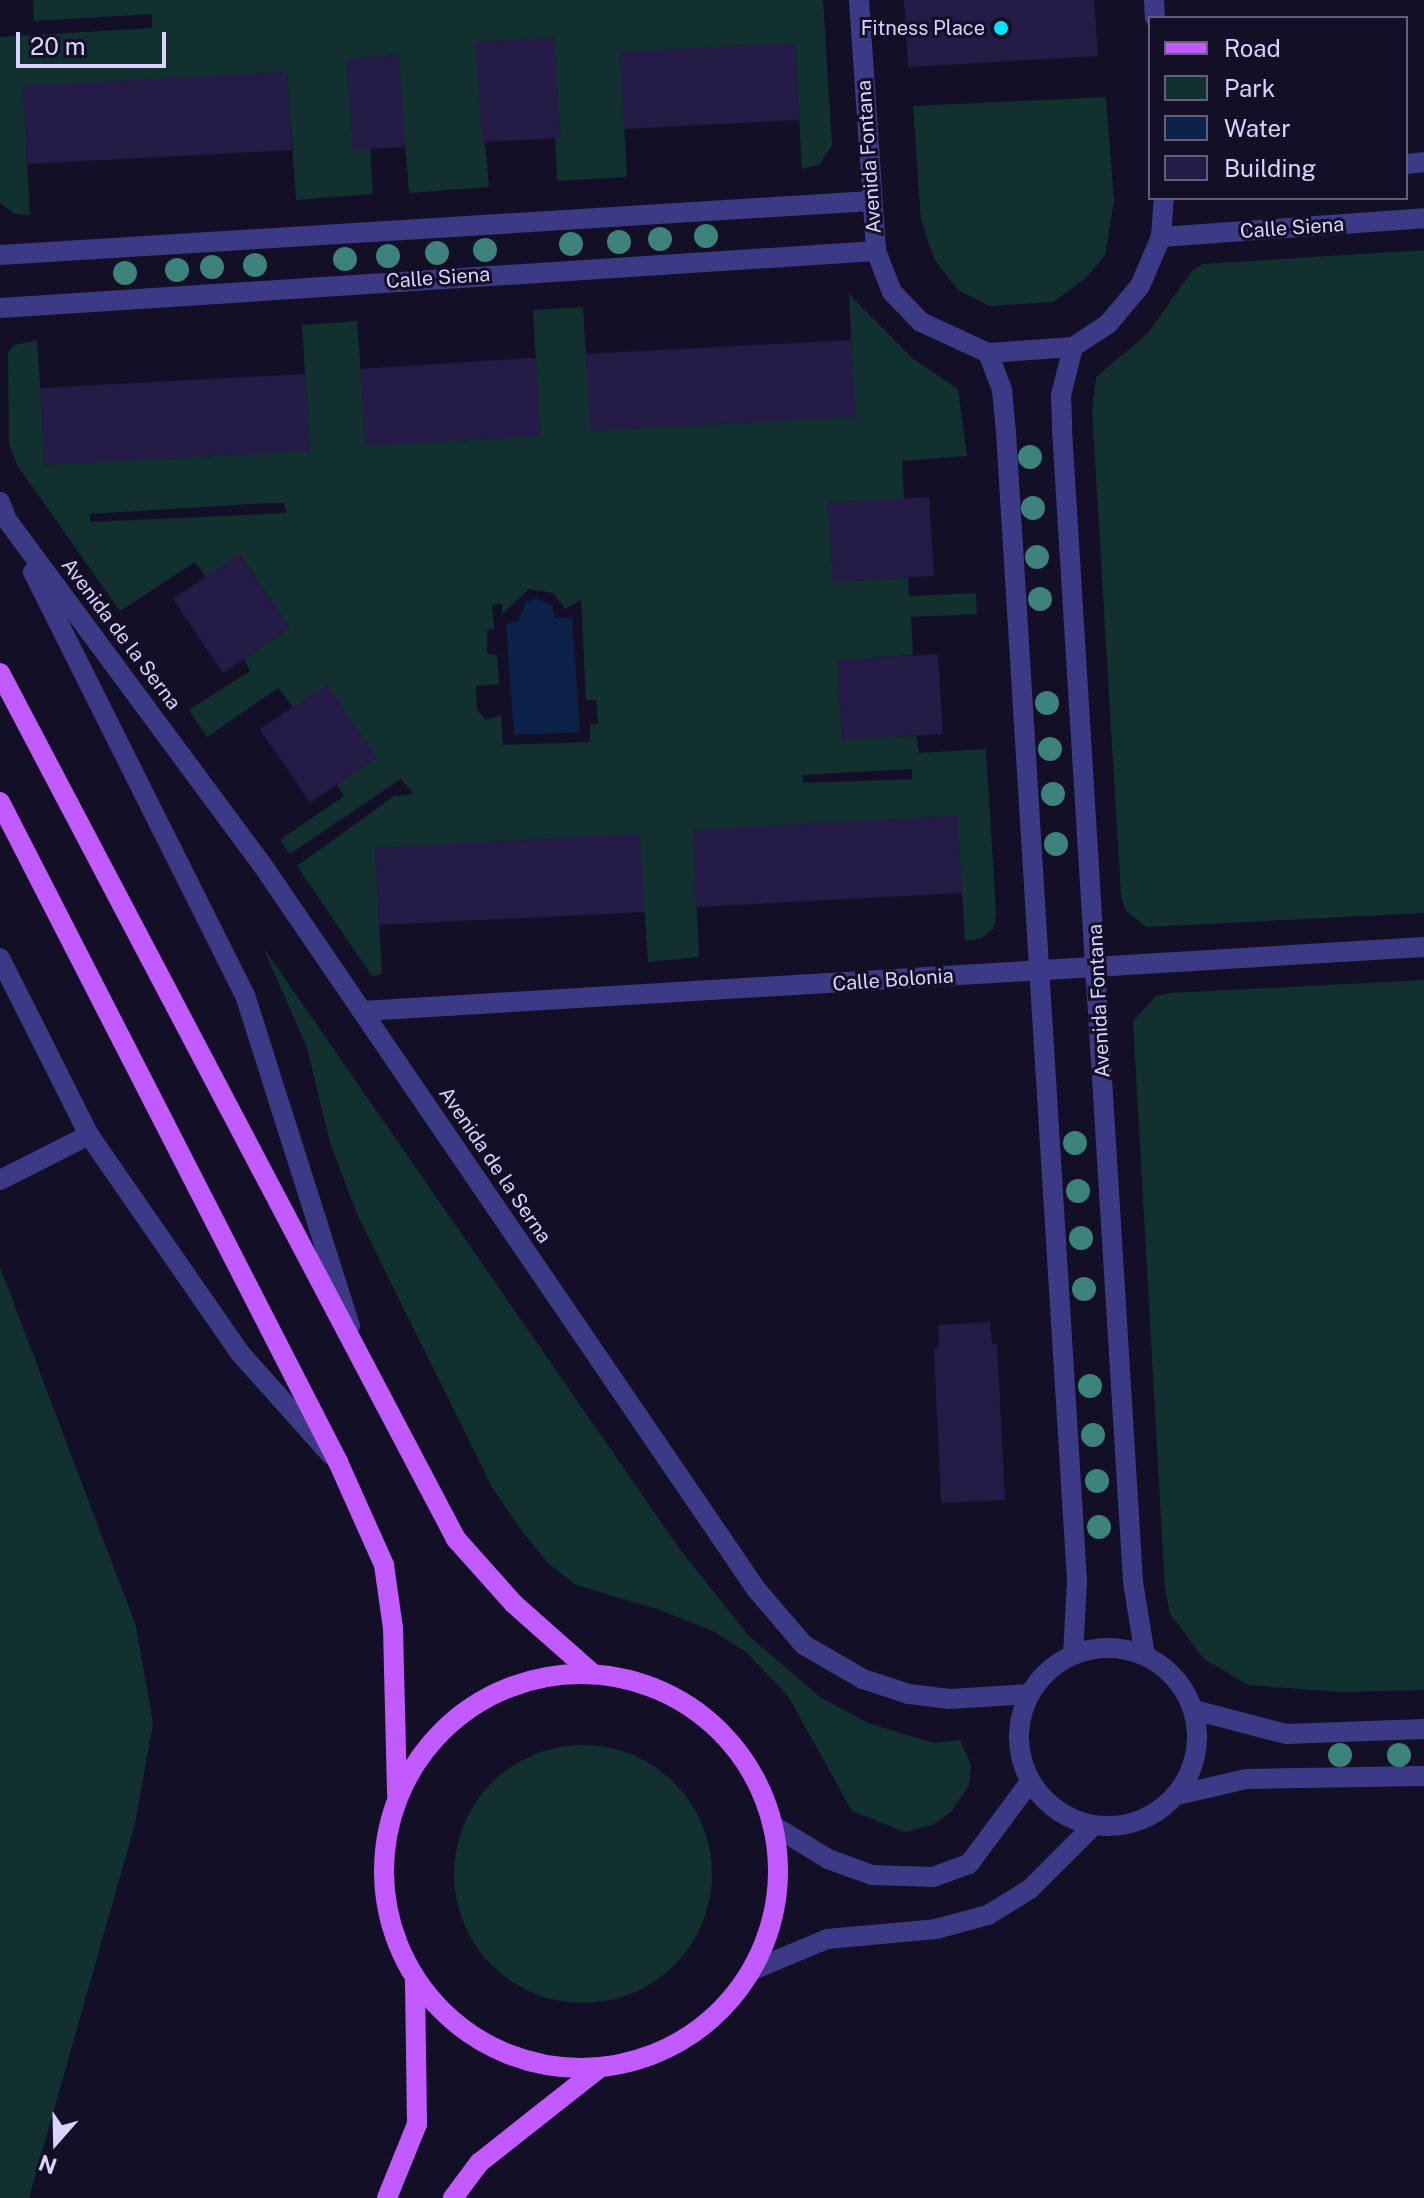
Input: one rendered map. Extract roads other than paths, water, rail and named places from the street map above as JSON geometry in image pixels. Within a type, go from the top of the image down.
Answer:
[{"type":"main road","name":"Avenida de la Serna","points":[[0,673],[456,1539],[514,1604],[593,1674]]},
{"type":"main road","points":[[0,802],[338,1462],[384,1565],[393,1628],[397,1795],[383,1858],[389,1922],[415,1981],[464,2032],[528,2063],[598,2069],[660,2053],[700,2028],[713,2019],[753,1970],[777,1900],[774,1826],[750,1768],[708,1721],[655,1688],[593,1674],[544,1677],[487,1698],[456,1718],[422,1753],[397,1795]]},
{"type":"main road","points":[[387,2198],[417,2124],[415,1981]]},
{"type":"main road","points":[[453,2198],[479,2163],[598,2069]]},
{"type":"street","name":"Avenida Fontana","points":[[859,0],[876,251],[892,292],[921,322],[988,353],[1073,347],[1108,324],[1140,286],[1161,237],[1164,200]]},
{"type":"street","points":[[0,255],[871,201]]},
{"type":"street","name":"Calle Siena","points":[[1161,237],[1424,218]]},
{"type":"street","name":"Calle Siena","points":[[0,308],[876,251]]},
{"type":"street","name":"Avenida Fontana","points":[[1073,347],[1061,395],[1062,430],[1132,1572],[1145,1655]]},
{"type":"street","points":[[988,353],[1002,390],[1006,433],[1077,1581],[1073,1654]]},
{"type":"street","name":"Avenida de la Serna","points":[[4,511],[261,863],[756,1589],[804,1645],[863,1679],[909,1694],[950,1699],[1029,1694]]},
{"type":"street","name":"Avenida de la Serna","points":[[4,511],[245,995],[361,1360]]},
{"type":"street","name":"Calle Bolonia","points":[[363,1011],[1424,947]]},
{"type":"street","points":[[0,958],[89,1135],[239,1352],[338,1462]]},
{"type":"street","points":[[0,1180],[89,1135]]},
{"type":"street","points":[[1121,1648],[1145,1655],[1174,1678],[1194,1710],[1198,1740],[1193,1769],[1177,1795],[1154,1815],[1124,1826],[1093,1826],[1046,1803],[1030,1782],[1019,1753],[1019,1723],[1029,1694],[1047,1671],[1073,1654],[1121,1648]]},
{"type":"street","points":[[1194,1710],[1286,1734],[1424,1729]]},
{"type":"street","points":[[1177,1795],[1246,1779],[1424,1776]]},
{"type":"street","points":[[774,1826],[828,1859],[872,1875],[933,1877],[969,1864],[1030,1782]]},
{"type":"street","points":[[753,1970],[827,1939],[936,1929],[988,1915],[1030,1889],[1093,1826]]},
{"type":"water","points":[[536,598],[551,605],[555,618],[572,617],[580,732],[514,735],[506,624],[518,621],[526,602]]},
{"type":"place","name":"Fitness Place","points":[[1001,28]]}]
